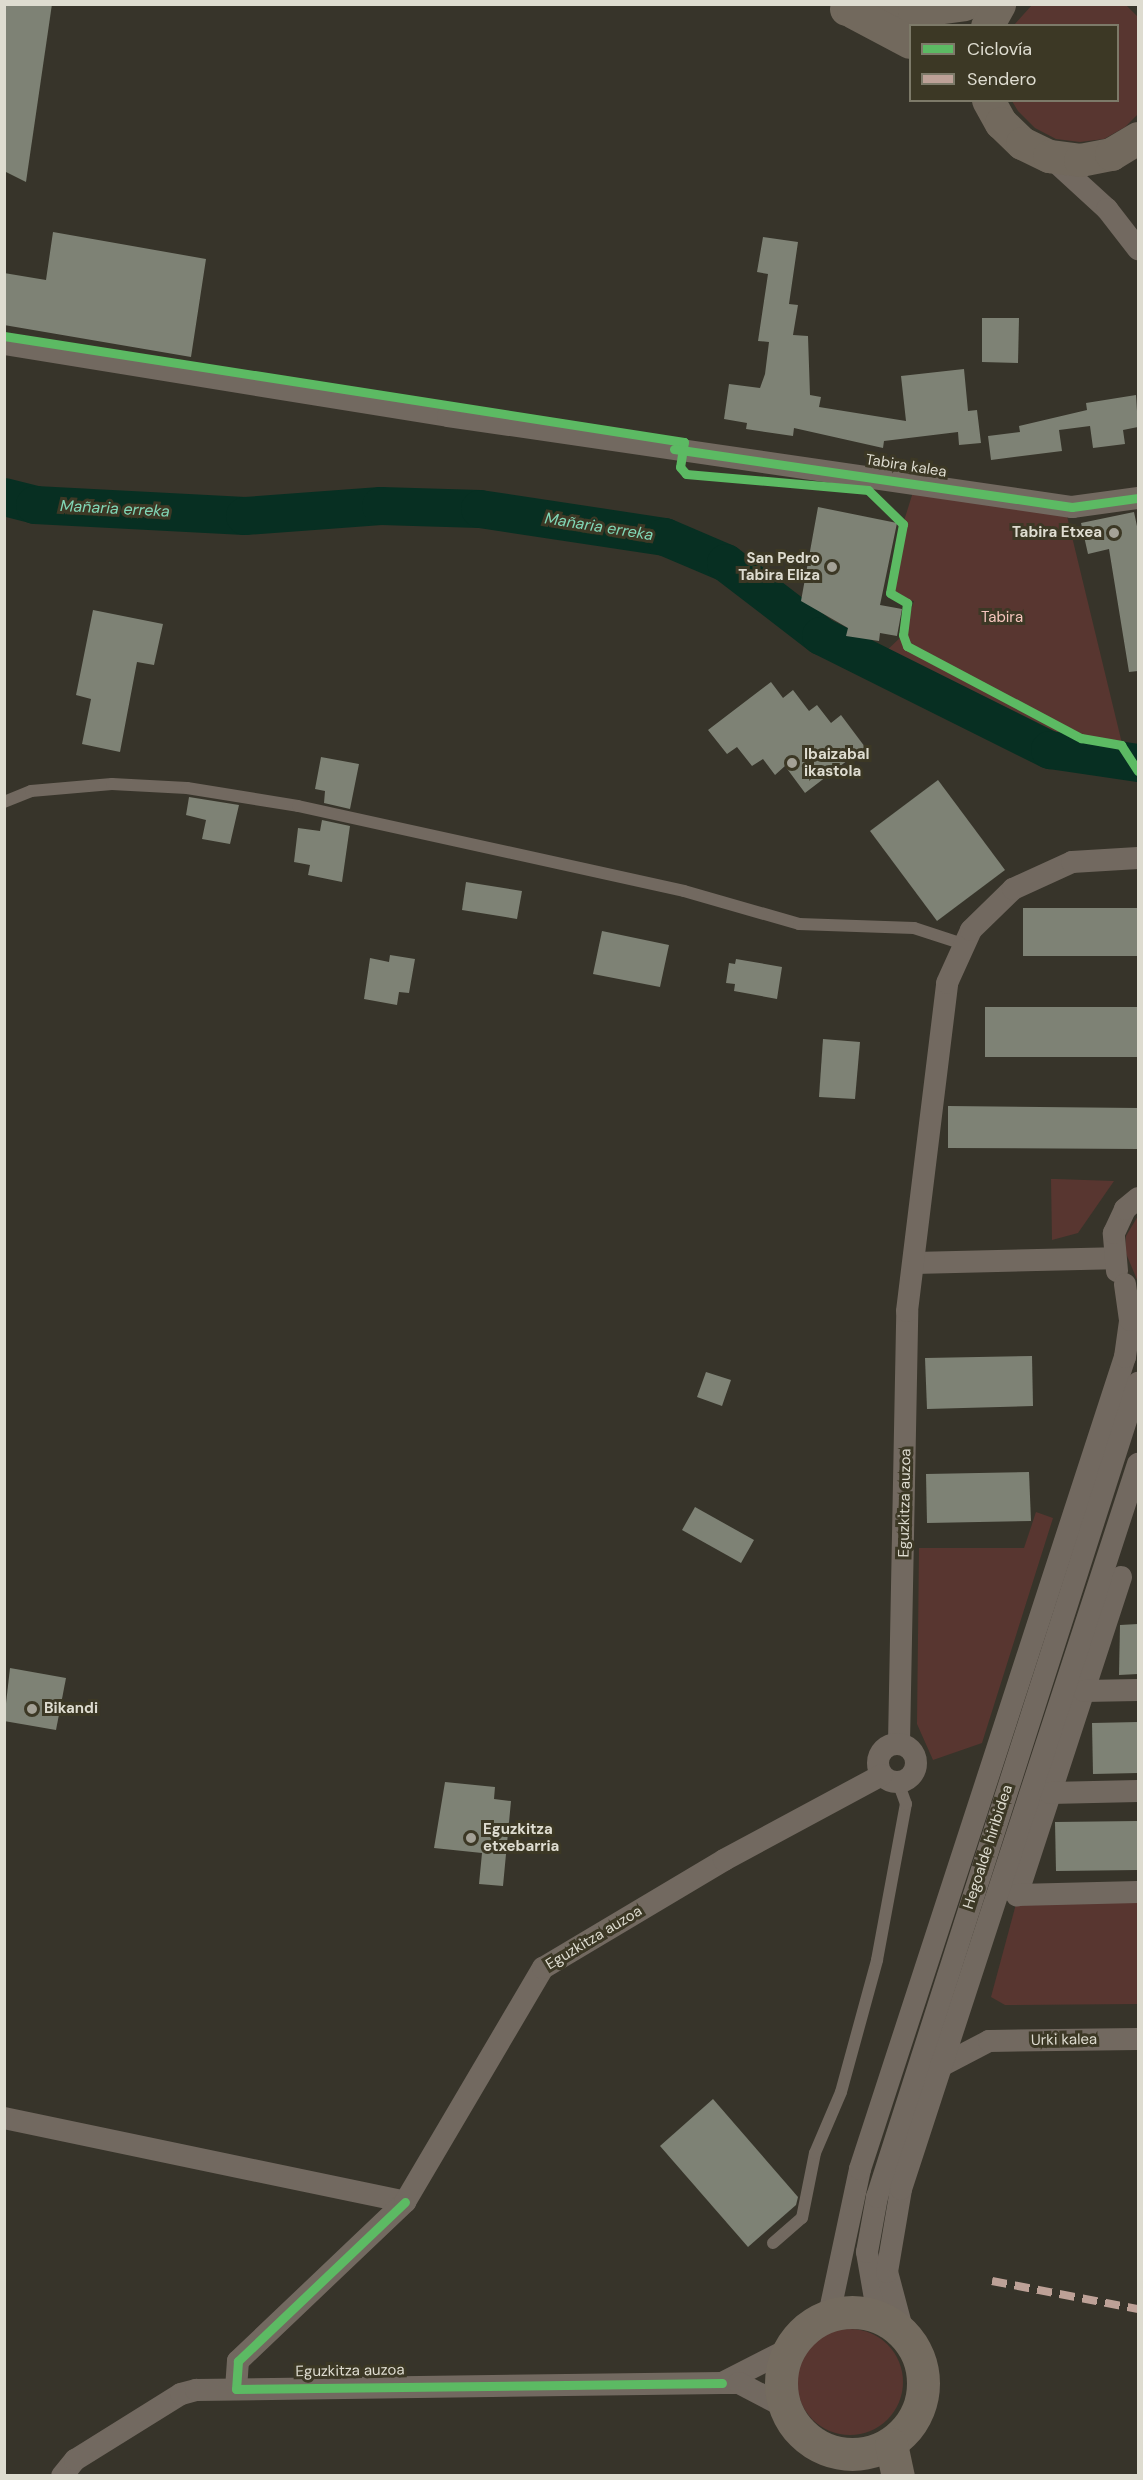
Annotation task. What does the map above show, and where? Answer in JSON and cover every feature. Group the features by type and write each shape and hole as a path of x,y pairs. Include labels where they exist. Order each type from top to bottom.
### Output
{"main road":[{"path":"840,7 914,11 965,4"},
{"path":"988,24 999,4"},
{"path":"840,7 909,42"},
{"path":"989,102 1000,123 1022,143 1049,156 1080,160 1111,154 1138,138"},
{"path":"862,2312 891,2324 920,2359 924,2391 913,2421 891,2444 848,2465 802,2434 785,2407 781,2388 789,2349 806,2329 829,2315 862,2312"},
{"path":"891,2444 898,2475"}],"street":[{"path":"1049,156 1107,209 1138,249"},
{"name":"Tabira kalea","path":"4,344 682,450 1072,507 1134,496"},
{"name":"Eguzkitza auzoa","path":"722,2383 236,2389 238,2361 405,2202 543,1968 724,1860 890,1778 910,1777 917,1766 914,1753 898,1743 907,1311 947,983 963,944 993,907 1037,876 1071,862 1138,858"},
{"path":"829,2315 860,2169 1125,1357 1132,1290 1113,1258 1118,1220 1138,1197"},
{"path":"914,1263 1113,1258"},
{"name":"Hegoalde hiribidea","path":"891,2324 867,2252 877,2198 1138,1383"},
{"path":"1138,1464 1120,1577 1017,1895 1138,1892"},
{"path":"891,2324 888,2286 893,2226 941,2066 1120,1577"},
{"path":"1084,1691 1138,1690"},
{"path":"890,1778 878,1763 882,1751 898,1743"},
{"path":"1050,1793 1138,1791"},
{"path":"941,2066 989,2041 969,2027 961,2007"},
{"name":"Urki kalea","path":"989,2041 1138,2039"},
{"path":"4,2118 405,2202"},
{"path":"722,2383 789,2349"},
{"path":"722,2383 739,2383 785,2407"},
{"path":"62,2475 75,2460 181,2394 196,2390 236,2389"}],"lane":[{"path":"4,802 31,791 112,784 187,788 297,806 684,891 799,924 914,928 963,944"},
{"path":"773,2243 802,2218 815,2153 844,2081 877,1960 906,1804 890,1778"}],"green space":[{"path":"1032,5 1126,5 1138,17 1138,114 1125,127 1104,139 1080,142 1056,139 1035,128 1013,102 1119,102 1119,24 1015,24"},
{"name":"Tabira","path":"913,492 1067,516 1126,760 1055,751 884,653 903,635 914,601 894,598 903,524"},
{"path":"1051,1179 1114,1181 1078,1233 1052,1240"},
{"path":"1138,1216 1138,1282 1125,1251 1126,1236"},
{"path":"1036,1512 1053,1518 982,1743 933,1760 917,1724 919,1548 1024,1548"},
{"path":"1138,1898 1138,2004 1005,2005 991,1997 1016,1904"},
{"path":"850,2329 870,2333 887,2345 899,2362 903,2382 899,2402 887,2419 870,2431 850,2435 830,2431 813,2419 801,2402 797,2382 801,2362 813,2345 830,2333"}],"building":[{"path":"4,4 52,4 26,182 4,171"},
{"path":"53,232 206,259 191,357 4,325 4,273 46,280"},
{"path":"763,237 798,242 789,304 798,305 793,335 808,336 810,395 821,397 819,407 906,421 901,376 964,369 968,411 977,410 981,443 959,445 958,432 884,441 883,448 794,428 793,436 746,429 747,423 724,419 729,384 760,388 765,374 769,342 758,341 768,274 757,272"},
{"path":"982,318 1019,318 1018,363 982,362"},
{"path":"1136,395 1138,427 1123,430 1125,444 1093,448 1090,426 1059,430 1062,451 991,460 988,436 1020,432 1019,426 1087,410 1086,403"},
{"path":"818,507 897,523 880,605 902,609 897,636 880,633 879,641 846,636 848,628 801,601"},
{"path":"1134,512 1138,531 1138,671 1129,672 1109,549 1088,554 1081,523"},
{"path":"93,610 163,624 154,665 137,662 120,752 82,744 91,699 76,695"},
{"path":"771,682 783,698 793,690 809,711 817,705 831,723 841,715 865,747 805,793 785,766 775,775 763,759 752,766 737,747 727,754 708,730"},
{"path":"321,757 359,764 350,809 324,803 325,791 315,789"},
{"path":"938,780 1005,870 937,921 870,831"},
{"path":"189,797 239,805 230,844 202,839 206,820 186,815"},
{"path":"322,820 350,826 342,882 308,875 310,865 294,862 298,828 320,831"},
{"path":"466,882 522,891 517,919 462,910"},
{"path":"1023,908 1138,908 1138,956 1023,956"},
{"path":"602,931 669,945 660,987 593,974"},
{"path":"390,955 415,959 409,993 399,992 397,1005 364,999 370,958 389,962"},
{"path":"736,959 782,967 777,999 734,991 735,984 726,983 729,963 735,964"},
{"path":"985,1007 1138,1007 1138,1057 985,1057"},
{"path":"823,1039 860,1042 855,1099 819,1097"},
{"path":"948,1106 1138,1108 1138,1149 948,1148"},
{"path":"1032,1356 1033,1406 927,1409 925,1358"},
{"path":"706,1372 731,1380 722,1406 697,1397"},
{"path":"1029,1472 1031,1521 927,1523 926,1474"},
{"path":"695,1507 754,1540 741,1563 682,1530"},
{"path":"1138,1624 1138,1674 1119,1675 1120,1625"},
{"name":"Bikandi","path":"10,1668 66,1678 56,1730 4,1721"},
{"path":"1138,1722 1138,1773 1093,1774 1092,1723"},
{"name":"Eguzkitza etxebarria","path":"445,1782 495,1787 494,1799 511,1801 503,1886 479,1884 482,1853 434,1848"},
{"path":"1138,1821 1138,1870 1056,1871 1055,1822"},
{"path":"713,2099 798,2197 796,2205 748,2247 660,2146"}],"waterway":[{"name":"Mañaria erreka","path":"4,497 35,505 245,516 381,506 480,509 665,537 726,563 821,636 1050,750 1138,763"}],"marked path":[{"path":"992,2281 1138,2309"}],"cycle path":[{"path":"4,336 684,442 680,467 686,474 868,490 903,524 890,593 907,603 903,635 907,646 1081,738 1121,745 1138,771"},
{"path":"674,449 1072,507 1138,498"},
{"path":"405,2202 238,2361 236,2389 722,2383"}],"place":[{"name":"Tabira Etxea","path":"1114,533"},
{"name":"San Pedro Tabira Eliza","path":"832,567"},
{"name":"Ibaizabal ikastola","path":"792,763"},
{"name":"Bikandi","path":"32,1709"},
{"name":"Eguzkitza etxebarria","path":"471,1838"}]}
